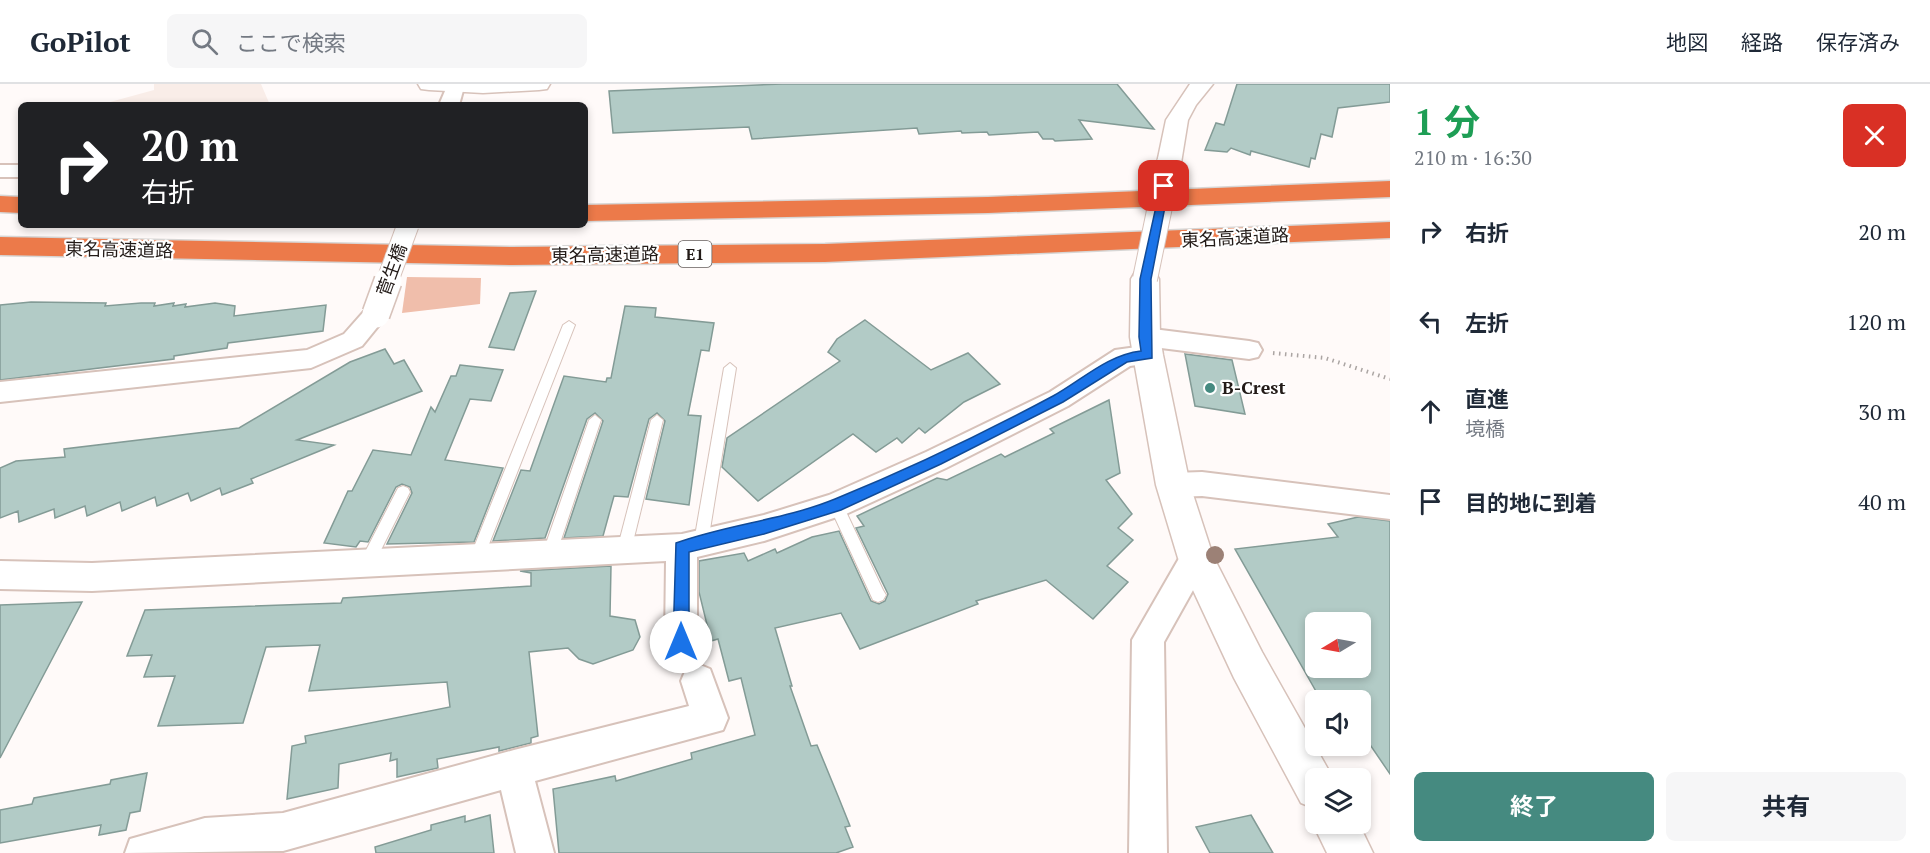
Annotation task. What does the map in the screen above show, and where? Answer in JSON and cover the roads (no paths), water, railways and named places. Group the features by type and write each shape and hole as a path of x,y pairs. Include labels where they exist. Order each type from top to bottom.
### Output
{"highway":[{"path":"588,213 820,210 1183,199 1390,189"},
{"path":"0,204 18,205"},
{"name":"東名高速道路","path":"0,246 512,256 825,253 1390,230"}],"street":[{"path":"429,84 452,96 483,86 539,84"},
{"path":"1202,84 1184,102 1178,112 1145,279 1146,346 1173,485 1196,558 1248,664 1305,768"},
{"path":"0,171 18,171"},
{"name":"菅生橋","path":"0,392 311,359 353,340 376,314 407,228"},
{"path":"0,574 92,577 366,565 691,545 764,528 836,505 936,460 1048,404 1146,346 1249,350"},
{"path":"1173,485 1202,483 1390,507"},
{"path":"681,642 691,545"},
{"path":"1148,853 1148,640 1196,558"},
{"path":"144,853 204,837 283,832 514,768 711,718 698,681"},
{"path":"514,768 535,853"},
{"path":"1341,834 1351,853"}],"lane":[{"path":"477,557 569,325"},
{"path":"691,545 730,368"},
{"path":"549,555 595,420"},
{"path":"624,550 657,420"},
{"path":"366,565 403,492"},
{"path":"836,505 878,595"}],"place":[{"name":"B-Crest","path":"1210,388"}]}
